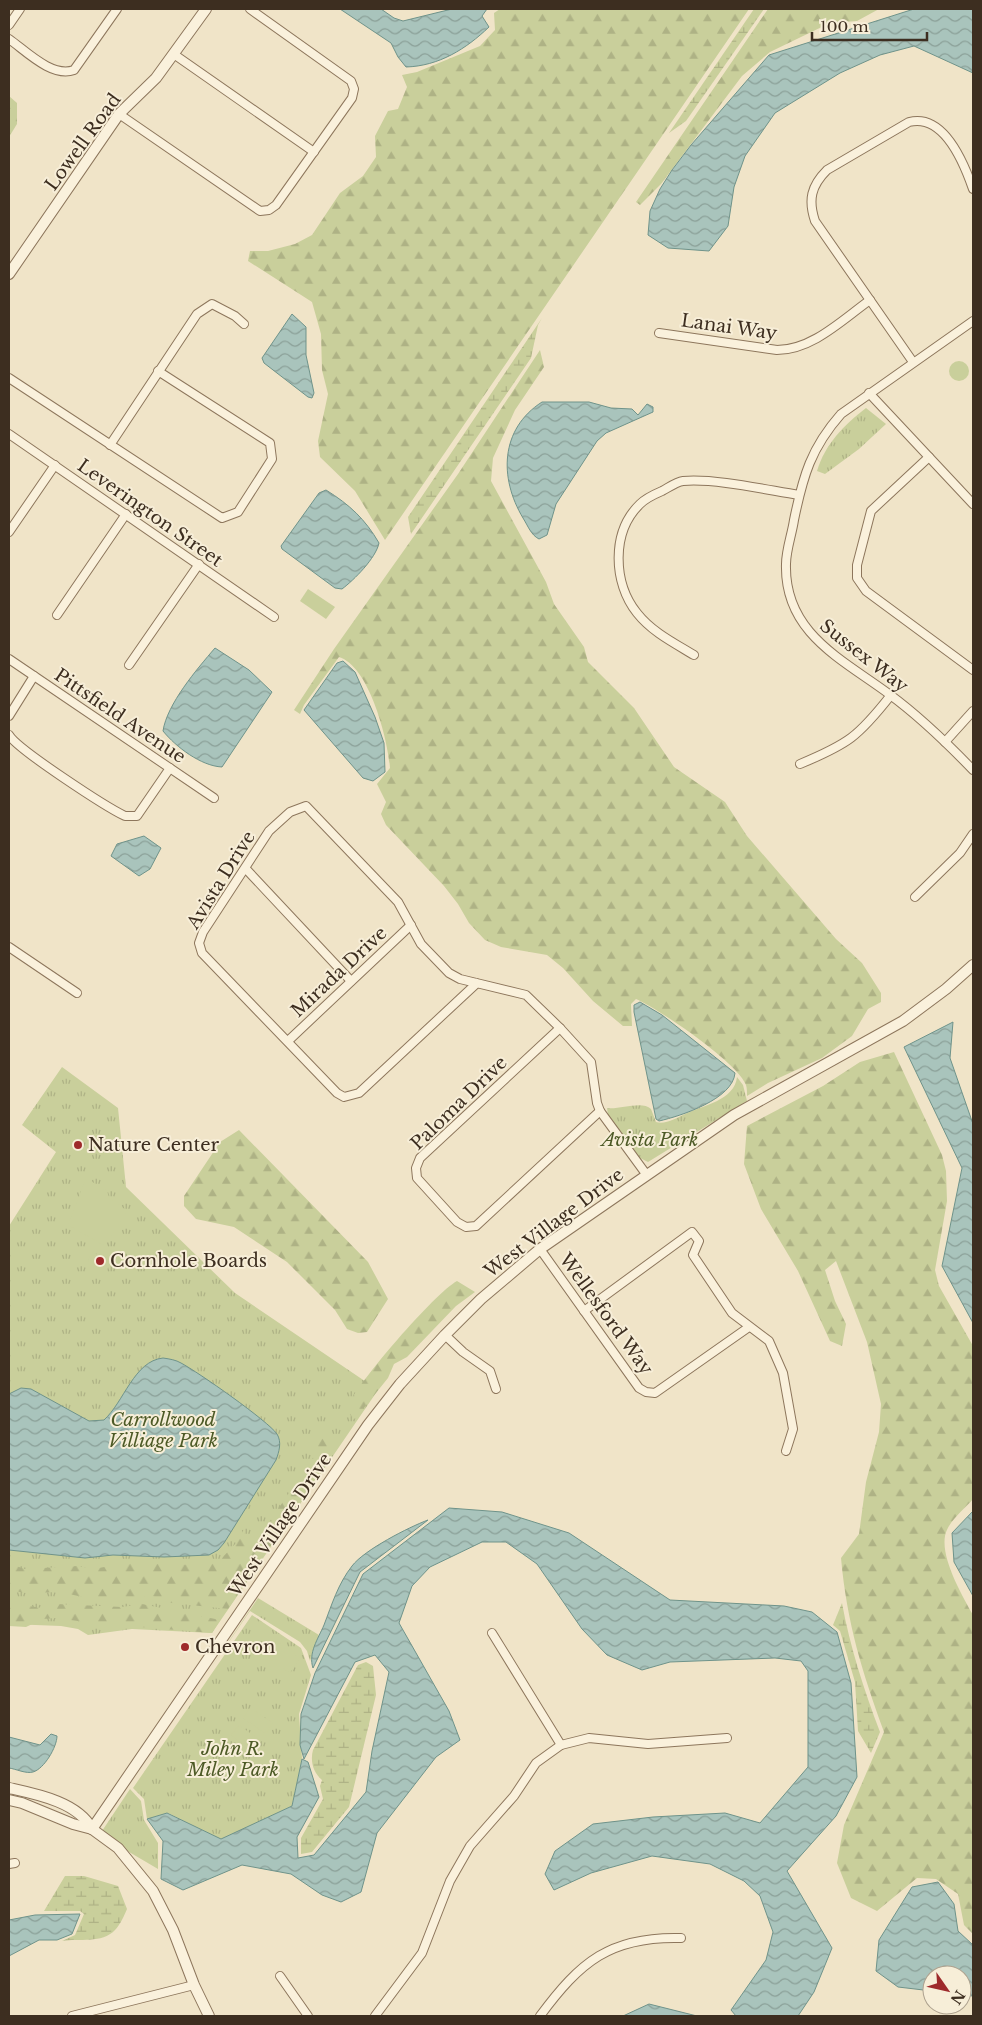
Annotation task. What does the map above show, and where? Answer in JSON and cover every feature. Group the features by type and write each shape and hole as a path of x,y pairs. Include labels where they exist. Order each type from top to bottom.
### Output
{"street":[{"path":"9,25 20,9"},
{"path":"9,39 56,71 65,73 74,70 117,9"},
{"name":"Lowell Road","path":"9,274 119,114 156,78 175,55 206,9"},
{"path":"119,114 260,211 269,210 276,205 352,98 354,89 352,81 250,9"},
{"path":"175,55 314,152"},
{"path":"913,362 815,221 810,207 811,192 818,179 827,170 909,122 918,120 926,122 944,134 962,157 973,189"},
{"name":"Lanai Way","path":"659,333 777,350 789,350 810,342 870,300"},
{"path":"110,445 197,314 212,304 235,316 244,324"},
{"name":"Sussex Way","path":"973,321 840,414 823,434 811,457 800,495 786,564 788,587 795,610 806,629 821,646 891,695 945,742 973,770"},
{"path":"9,378 222,518 238,512 272,459 270,443 158,372"},
{"path":"869,393 973,504"},
{"name":"Leverington Street","path":"9,434 274,617"},
{"path":"929,457 872,511 857,565 857,578 866,591 973,670"},
{"path":"9,532 55,465"},
{"path":"694,655 655,631 636,612 623,588 618,564 619,544 627,523 640,504 681,481 709,482 800,495"},
{"path":"57,615 126,514"},
{"path":"130,665 198,564"},
{"name":"Pittsfield Avenue","path":"9,659 214,798"},
{"path":"9,716 34,676"},
{"path":"800,764 838,748 854,738 868,725 891,695"},
{"path":"945,742 973,711"},
{"path":"9,735 12,741 29,753 125,816 137,816 170,768"},
{"name":"Avista Drive","path":"477,984 358,1093 344,1097 337,1093 202,953 199,943 203,932 246,869 269,831 290,812 306,806 398,902 421,944 449,973 460,979 477,984 526,995 560,1028 591,1062 597,1103 600,1111 646,1174"},
{"path":"915,897 960,853 973,834"},
{"path":"246,869 351,982"},
{"name":"Mirada Drive","path":"288,1041 411,925"},
{"path":"9,947 77,993"},
{"name":"West Village Drive","path":"92,1829 368,1425 445,1335 481,1299 540,1249 646,1174 734,1115 903,1021 946,989 973,965"},
{"name":"Paloma Drive","path":"560,1028 420,1158 416,1168 417,1178 457,1222 466,1227 476,1226 600,1111"},
{"path":"584,1311 692,1232 699,1241 693,1255 698,1266 732,1313 769,1341 783,1373 793,1429 786,1451"},
{"name":"Wellesford Way","path":"540,1249 639,1388 646,1392 655,1393 749,1327"},
{"path":"445,1335 463,1352 490,1371 496,1389"},
{"path":"492,1633 561,1745"},
{"path":"375,2016 422,1953 450,1881 470,1846 514,1796 536,1764 561,1745 589,1738 648,1744 726,1738"},
{"path":"9,1788 27,1792 77,1812 86,1818 92,1829"},
{"path":"9,1800 22,1803 73,1824 92,1829 118,1848 153,1891 173,1930 194,1985 209,2016"},
{"path":"540,2016 564,1985 585,1964 631,1941 656,1937 681,1938"},
{"path":"280,1976 308,2016"},
{"path":"72,2016 194,1985"}],"green space":[{"path":"500,9 749,9 385,540 355,491 320,457 318,441 328,394 322,370 321,334 312,302 248,261 250,251 268,251 295,244 312,235 340,193 363,176 376,157 375,136 388,111 398,109 407,87 402,75 417,72 480,46 495,30 494,13"},
{"path":"754,9 764,9 686,121 669,133"},
{"path":"768,9 879,9 857,21 830,23 770,52 742,76 661,184 640,205 636,202"},
{"path":"9,96 17,103 17,124 9,137"},
{"path":"542,318 538,325 531,358 411,534 408,517"},
{"path":"540,350 544,367 515,410 493,458 491,481 546,582 554,604 584,647 588,662 634,708 674,767 725,802 747,836 836,939 862,963 881,993 881,1002 868,1009 852,1036 822,1058 768,1083 747,1096 746,1085 740,1075 728,1063 662,1013 636,999 631,1004 632,1026 623,1026 593,1001 563,968 547,955 501,947 485,940 469,923 458,904 444,886 386,825 381,814 386,802 377,784 390,768 385,740 368,688 350,663 339,657 304,705 300,714 294,710 334,649 458,474"},
{"path":"959,361 966,364 969,371 966,378 959,381 952,378 949,371 952,364"},
{"path":"866,408 886,424 859,449 825,474 817,471 825,452 836,436"},
{"path":"308,589 335,607 326,619 300,601"},
{"path":"894,1052 942,1155 946,1171 947,1201 935,1270 939,1286 973,1346 973,1499 949,1525 945,1536 945,1545 953,1577 973,1615 973,1934 964,1925 958,1894 936,1879 917,1878 877,1911 851,1898 837,1863 844,1825 884,1732 856,1647 847,1604 841,1558 859,1534 866,1482 879,1432 881,1404 867,1342 836,1261 825,1270 835,1301 846,1324 842,1346 830,1341 798,1271 761,1209 744,1164 747,1126 823,1086 860,1062"},
{"name":"Carrollwood Villiage Park","path":"62,1067 118,1108 126,1187 235,1293 378,1390 212,1633 132,1629 88,1635 78,1629 61,1626 9,1624 9,1226 56,1152 22,1125"},
{"name":"Avista Park","path":"737,1077 743,1085 747,1101 648,1162 640,1158 608,1115 607,1108 642,1105 651,1109 656,1122 667,1122 724,1097 735,1085"},
{"path":"239,1130 368,1262 388,1299 367,1332 358,1333 347,1329 335,1310 287,1262 234,1227 196,1219 184,1206 184,1196 220,1142"},
{"path":"86,1178 107,1191 109,1197 127,1211 105,1246 68,1225"},
{"name":"Cornhole Boards","path":"92,1252 111,1261 107,1270 88,1261"},
{"path":"457,1281 475,1292 456,1306 407,1357 394,1364 388,1378 355,1419 350,1415 348,1406 366,1378 415,1320 446,1289"},
{"path":"319,1434 334,1452 228,1609 172,1603 152,1596 117,1600 92,1599 60,1592 26,1593 9,1590 10,1564 25,1569 78,1566 93,1569 127,1563 200,1565 221,1559 238,1541 244,1529 246,1552 249,1552 314,1456 314,1443"},
{"path":"258,1598 319,1635 310,1661 307,1651 300,1642 250,1611 207,1674"},
{"path":"9,1603 42,1608 56,1604 122,1607 142,1604 220,1620 212,1633 116,1625 94,1626 78,1621 56,1618 43,1619 26,1627 9,1626"},
{"path":"842,1603 858,1668 880,1732 871,1753 858,1731 855,1682 840,1631 833,1625"},
{"name":"John R. Miley Park","path":"252,1615 301,1648 311,1675 299,1714 302,1759 292,1806 221,1840 168,1813 147,1819 144,1799 133,1788"},
{"path":"276,1641 300,1658 290,1673 266,1656"},
{"path":"366,1662 373,1666 376,1695 349,1807 312,1852 301,1854 301,1838 323,1799 320,1786 322,1780 314,1770 312,1762 313,1750 358,1665"},
{"path":"250,1708 273,1723 266,1734 243,1718"},
{"path":"239,1725 261,1741 254,1751 231,1735"},
{"path":"130,1789 141,1801 144,1820 158,1843 158,1869 124,1849 102,1831"},
{"path":"65,1876 84,1876 118,1886 127,1909 115,1930 97,1939 62,1941 75,1935 84,1914 80,1911 44,1911"}],"water":[{"path":"340,9 381,9 394,18 403,21 452,9 487,9 482,16 489,27 461,49 441,60 406,67 391,43"},
{"path":"914,9 973,9 973,73 914,46 880,55 840,73 775,113 745,156 734,187 728,226 709,251 668,248 648,235 650,211 660,189 672,170 691,145 769,55"},
{"path":"292,314 306,327 306,355 314,393 312,398 308,397 264,363 262,358"},
{"path":"542,402 589,402 611,408 632,409 638,415 647,404 653,407 653,412 606,433 597,441 556,504 547,535 539,539 530,530 515,503 507,471 511,440 518,426 528,413"},
{"path":"326,490 356,513 379,543 369,562 342,589 335,588 282,549 281,546 319,493"},
{"path":"215,648 249,670 272,692 222,767 206,763 190,755 163,731 176,698"},
{"path":"343,661 355,672 384,743 385,772 373,781 363,778 304,710 337,663"},
{"path":"144,836 161,848 150,869 139,876 111,856 117,844"},
{"path":"640,1002 662,1015 735,1073 732,1082 725,1091 704,1105 680,1115 659,1121 656,1119 634,1012 634,1005"},
{"path":"953,1022 950,1058 973,1124 973,1323 942,1266 962,1168 904,1047"},
{"path":"163,1358 179,1362 190,1368 247,1408 279,1437 280,1447 276,1460 224,1543 218,1550 209,1555 164,1557 113,1555 85,1558 9,1550 9,1394 21,1388 31,1389 89,1421 104,1420 144,1366"},
{"path":"449,1508 502,1512 569,1533 670,1600 784,1606 812,1612 837,1632 851,1683 857,1777 836,1816 787,1871 832,1948 814,1992 798,2016 736,2016 731,2010 766,1960 773,1932 760,1896 744,1881 710,1864 652,1856 591,1873 554,1890 545,1874 555,1851 593,1824 653,1817 725,1813 760,1823 808,1767 808,1671 801,1661 775,1658 670,1662 642,1670 607,1655 582,1629 537,1564 506,1542 482,1542 430,1567 412,1586 399,1623 449,1711 460,1740 436,1757 377,1833 361,1892 341,1902 322,1895 291,1874 242,1865 183,1890 161,1879 163,1841 147,1819 167,1813 221,1839 292,1806 302,1759 308,1762 319,1797 297,1837 298,1858 314,1855 366,1792 372,1751 389,1672 375,1655 355,1662 304,1759 300,1745 301,1714 315,1673 363,1574"},
{"path":"973,1511 973,1596 954,1562 952,1533"},
{"path":"428,1520 360,1572 313,1668 314,1646 339,1587 352,1566 376,1546"},
{"path":"51,1734 57,1736 55,1746 41,1767 33,1772 9,1768 9,1737 40,1745"},
{"path":"938,1882 954,1904 958,1931 973,1945 973,1996 972,1965 922,1965 922,1990 898,1987 876,1971 879,1940 912,1887"},
{"path":"80,1914 72,1934 57,1940 39,1940 9,1956 9,1920 35,1915"},
{"path":"649,2004 697,2016 623,2016"}],"place":[{"name":"Nature Center","path":"78,1145"},
{"name":"Cornhole Boards","path":"100,1261"},
{"name":"Chevron","path":"185,1647"}]}
